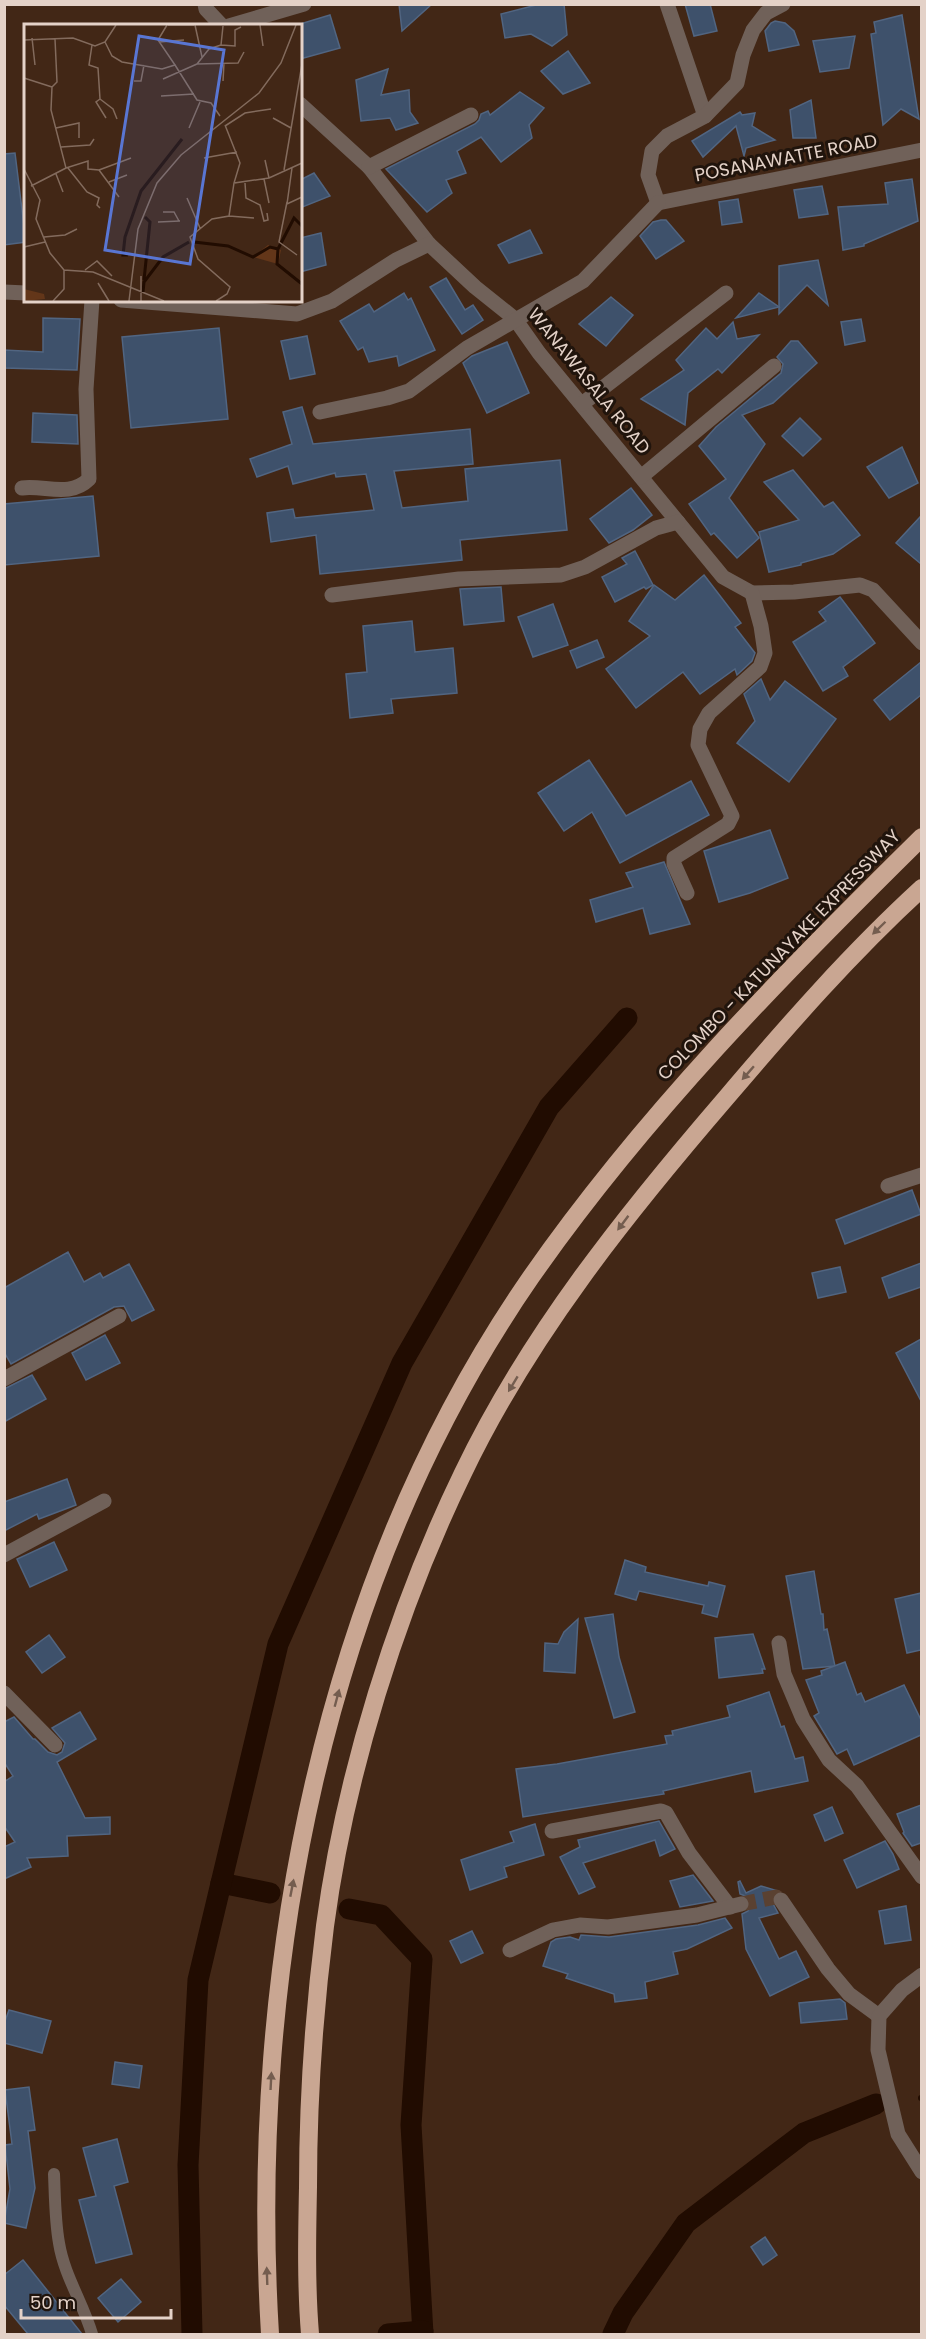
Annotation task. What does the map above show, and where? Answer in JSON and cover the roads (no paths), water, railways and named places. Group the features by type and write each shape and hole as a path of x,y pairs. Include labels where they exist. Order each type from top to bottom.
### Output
{"highway":[{"name":"COLOMBO - KATUNAYAKE EXPRESSWAY","path":"270,2334 265,2194 272,2059 289,1904 305,1823 347,1663 372,1587 410,1491 469,1375 531,1278 615,1164 747,1013 921,837"},
{"path":"310,2334 306,2282 308,2127 325,1924 340,1839 358,1763 402,1622 437,1530 464,1471 495,1414 542,1336 595,1259 648,1190 776,1039 876,930 921,888"}],"street":[{"path":"205,4 206,9 220,24"},
{"path":"236,24 304,4"},
{"path":"667,4 705,116"},
{"path":"320,412 409,391 467,348 583,281 658,203 648,175 652,150 667,136 705,116 737,83 743,55 753,30 766,13 783,4"},
{"name":"WANAWASALA ROAD","path":"302,106 369,167 429,243 475,287 515,319 539,353 723,577 752,593"},
{"path":"369,167 471,115"},
{"name":"POSANAWATTE ROAD","path":"658,203 921,150"},
{"path":"146,302 297,314 332,302 396,260 429,243"},
{"path":"4,292 24,293"},
{"path":"582,404 726,293"},
{"path":"22,488 35,486 67,491 81,487 89,479 86,389 92,302"},
{"path":"641,477 774,366"},
{"path":"332,595 459,579 561,575 585,567 656,528 678,522"},
{"path":"687,893 674,864 674,858 728,824 732,816 698,745 700,729 709,713 760,667 765,652 752,593 794,592 860,585 873,590 921,643"},
{"path":"888,1186 921,1175"},
{"path":"4,1379 119,1316"},
{"path":"4,1555 104,1502"},
{"path":"779,1643 784,1674 803,1719 829,1760 857,1786 921,1878"},
{"path":"4,1693 55,1745"},
{"path":"510,1950 553,1930 580,1925 608,1927 697,1915 736,1906 689,1853 671,1822 661,1811 552,1831"},
{"path":"781,1900 828,1969 849,1994 879,2016"},
{"path":"921,1975 902,1990 879,2016 878,2050 898,2134 921,2172"}],"lane":[{"path":"54,2174 59,2244 73,2289 92,2334"}],"waterway":[{"path":"192,2334 188,2165 198,1980 278,1644 402,1363 549,1107 627,1018"},
{"path":"221,1883 270,1893"},
{"path":"349,1909 381,1915 422,1959 411,2125 423,2334"},
{"path":"613,2334 623,2313 686,2223 804,2133 876,2104"},
{"path":"388,2334 423,2331"}],"tunnel":[{"path":"741,1904 776,1897 781,1900"}]}
